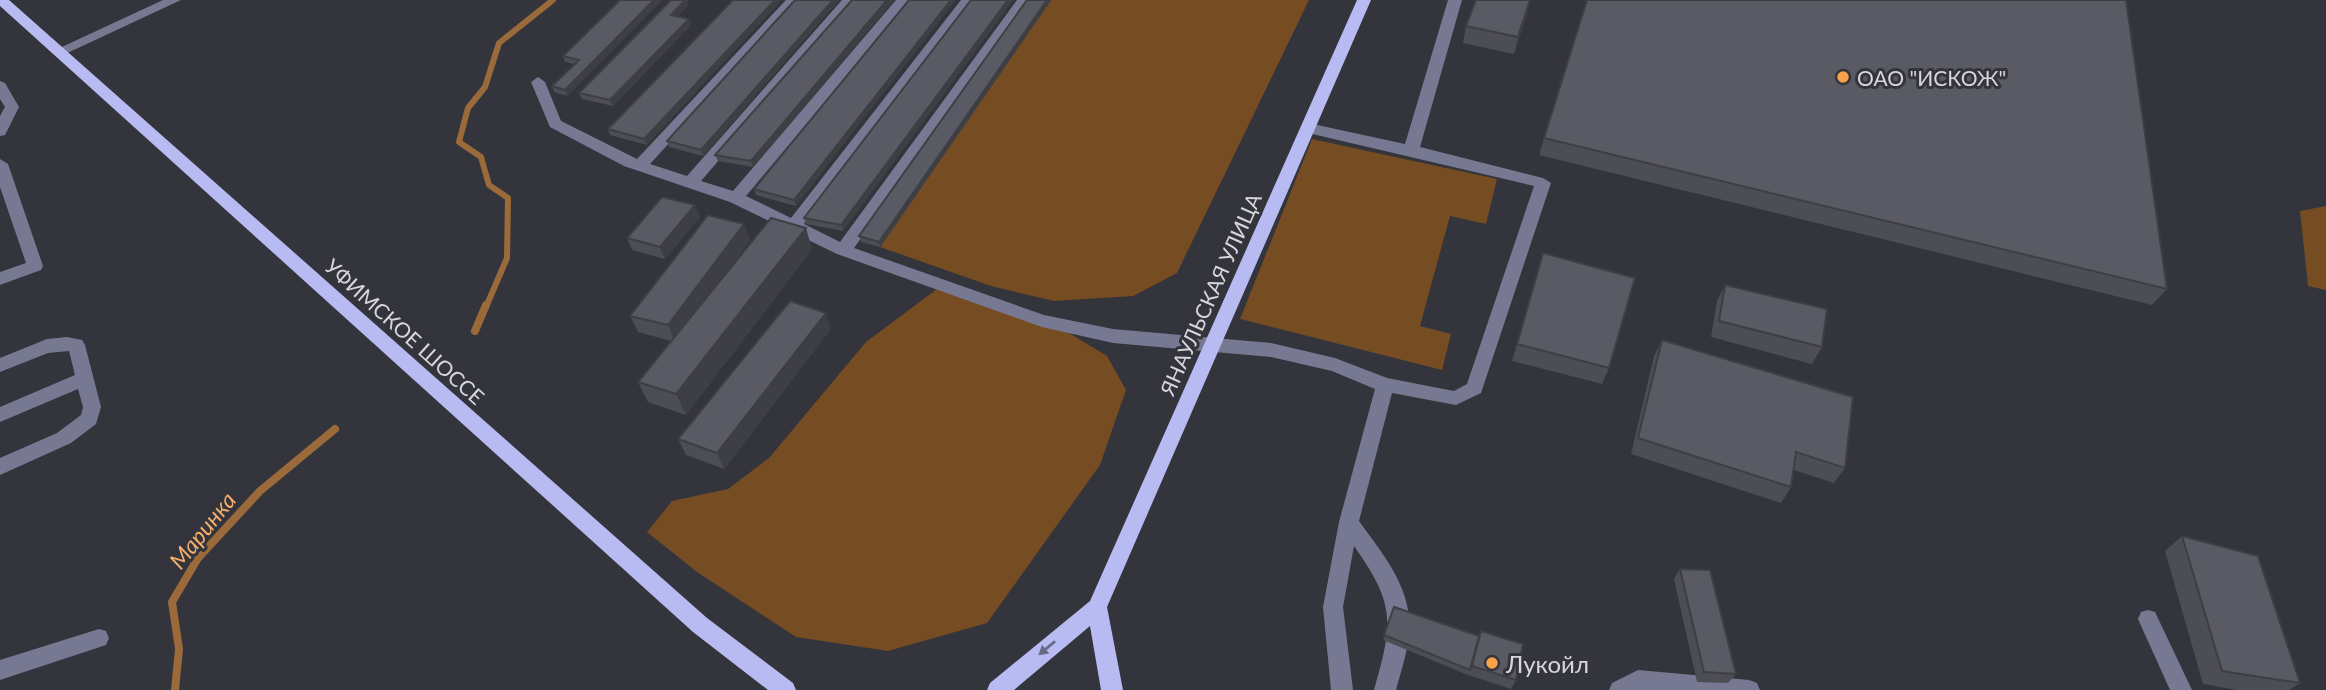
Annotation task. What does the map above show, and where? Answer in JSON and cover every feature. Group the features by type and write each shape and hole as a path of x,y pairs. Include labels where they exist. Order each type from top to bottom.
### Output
{"main road":[{"name":"УФИМСКОЕ ШОССЕ","path":"1,0 699,625 785,690"},
{"name":"ЯНАУЛЬСКАЯ УЛИЦА","path":"1097,607 1364,0"},
{"path":"998,690 1097,607 1112,690"}],"street":[{"path":"58,52 174,0"},
{"path":"639,166 793,0"},
{"path":"691,182 849,0"},
{"path":"736,198 903,0"},
{"path":"793,227 968,0"},
{"path":"843,250 1024,0"},
{"path":"1411,150 1455,0"},
{"path":"538,82 555,124 639,166 736,198 843,250 1042,321 1113,336 1271,350 1335,365 1385,385 1457,398 1475,388 1543,183 1308,128"},
{"path":"0,86 12,107 0,131"},
{"path":"0,164 35,266 0,279"},
{"path":"0,365 67,342 76,345 92,407 90,419 64,438 0,467"},
{"path":"0,415 85,379"},
{"path":"1342,690 1333,607 1349,522 1385,385"},
{"path":"1349,522 1393,588 1399,608 1399,632 1385,690"},
{"path":"2148,619 2181,690"},
{"path":"0,670 99,638"},
{"path":"1620,690 1638,680 1749,690"}],"shaded area":[{"path":"1051,0 1309,0 1177,273 1133,296 1054,301 991,286 880,247"},
{"path":"1312,139 1497,179 1486,224 1450,216 1420,326 1451,334 1442,370 1240,319"},
{"path":"2326,206 2326,290 2308,286 2300,211"},
{"path":"937,289 1069,333 1107,356 1126,390 1100,465 987,623 888,651 796,637 697,572 647,532 672,501 728,489 769,458 866,342"}],"building":[{"path":"620,0 654,0 565,90 552,86 579,60 563,56"},
{"path":"671,0 685,0 671,15 689,19 610,100 579,93"},
{"path":"733,0 775,0 644,139 608,129"},
{"path":"795,0 833,0 701,150 667,141"},
{"path":"852,0 887,0 751,161 715,155"},
{"path":"909,0 951,0 794,200 754,189"},
{"path":"971,0 1008,0 841,225 804,218"},
{"path":"1027,0 1047,0 879,242 859,236"},
{"path":"1476,0 1530,0 1518,37 1466,26"},
{"name":"ОАО \"ИСКОЖ\"","path":"1587,0 2126,0 2167,289 1544,138"},
{"path":"662,197 695,205 660,247 627,238"},
{"path":"708,215 744,224 668,325 630,316"},
{"path":"771,218 806,228 676,394 638,382"},
{"path":"1543,253 1635,278 1609,368 1517,344"},
{"path":"1725,285 1827,309 1822,347 1719,321"},
{"path":"790,301 826,313 717,453 678,439"},
{"path":"1662,340 1853,397 1845,468 1796,452 1791,487 1638,438"},
{"path":"2182,536 2258,556 2300,683 2222,671"},
{"path":"1680,569 1710,570 1736,674 1704,672"},
{"path":"1394,607 1479,636 1470,670 1384,635"},
{"path":"1481,631 1523,644 1516,680 1472,666"}],"waterway":[{"name":"Маринка","path":"486,307 507,258 508,198 489,185 481,157 459,142 468,108 485,87 499,43 553,0"},
{"name":"Маринка","path":"475,331 486,305"},
{"name":"Маринка","path":"175,690 179,649 172,602 198,558 260,491 335,429"}],"place":[{"name":"ОАО \"ИСКОЖ\"","path":"1843,77"},
{"name":"Лукойл","path":"1492,663"}]}
